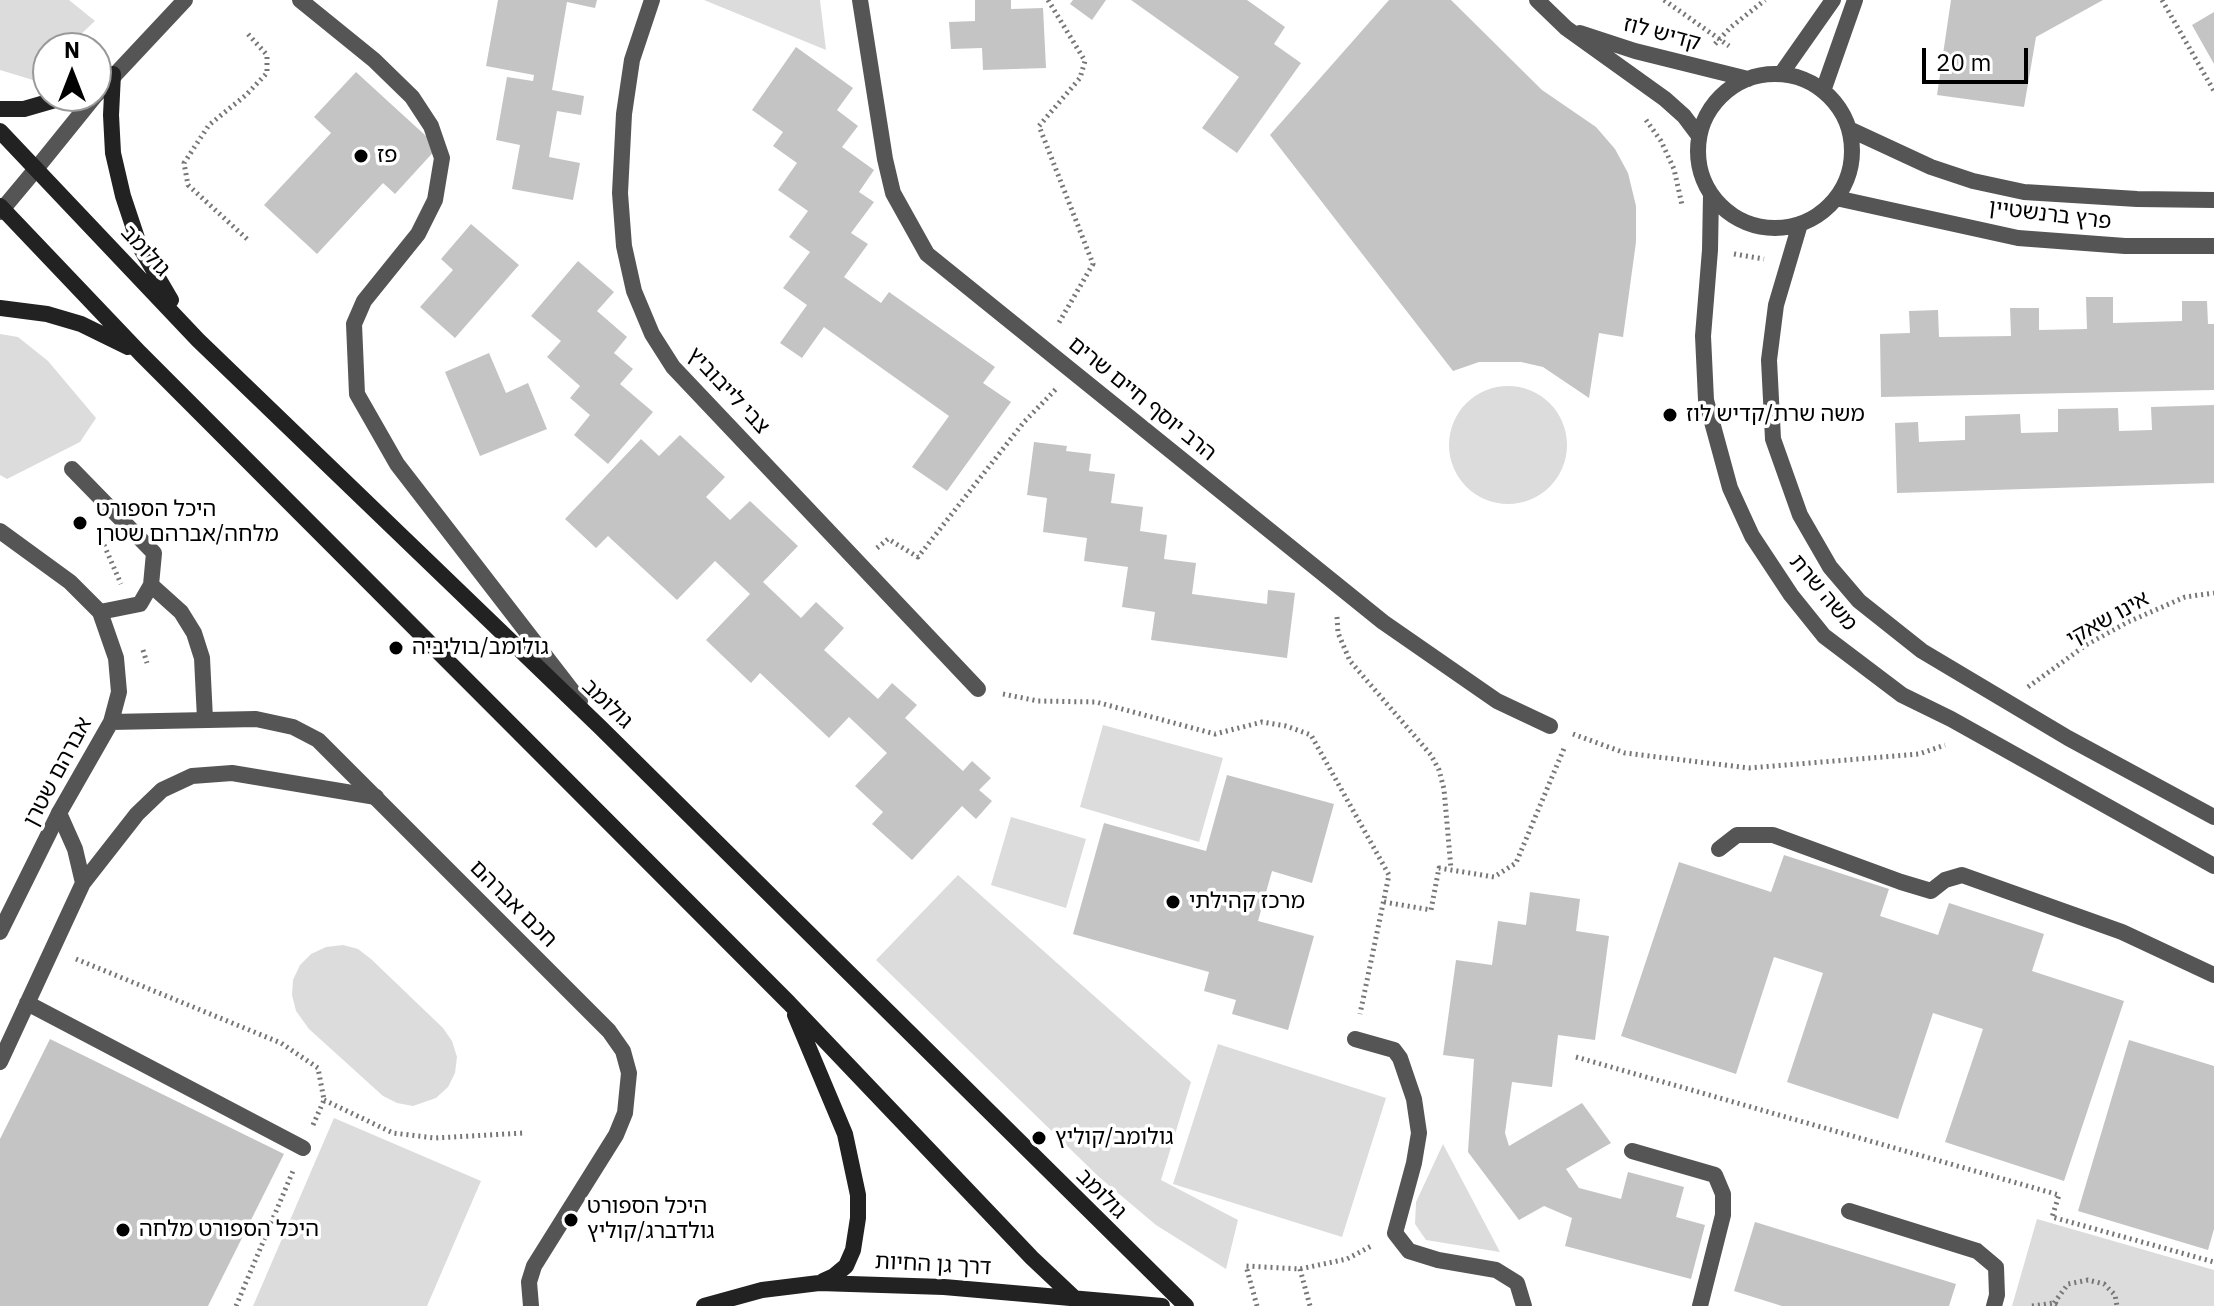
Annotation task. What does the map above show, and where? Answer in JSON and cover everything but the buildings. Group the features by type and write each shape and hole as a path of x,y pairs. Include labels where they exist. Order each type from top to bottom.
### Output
{"main road":[{"path":"113,74 113,153 123,196 140,247 198,340"},
{"path":"0,109 32,107"},
{"name":"גולומב","path":"0,131 198,340 600,727 1186,1306"},
{"path":"1,209 140,353 789,1003 1032,1258 1079,1302"},
{"path":"0,308 47,314 81,324 140,353"},
{"path":"789,1003 845,1134 858,1195 853,1250 846,1266 819,1283"},
{"name":"דרך גן החיות","path":"704,1306 762,1290 819,1283 877,1283 1079,1302 1162,1306"}],"street":[{"path":"113,74 185,0"},
{"path":"300,0 374,60 412,97 431,126 442,158 435,200 418,234 364,301 354,324 357,394 397,464 600,727"},
{"name":"צבי לייבוביץ","path":"652,0 632,60 624,114 620,193 624,246 634,291 652,334 673,367 978,689"},
{"name":"הרב יוסף חיים שרים","path":"860,0 893,193 927,254 1383,622 1497,701 1550,726"},
{"name":"קדיש לוז","path":"1537,0 1566,28 1665,99 1684,116 1699,136"},
{"path":"1777,74 1833,0"},
{"path":"1823,91 1855,0"},
{"name":"קדיש לוז","path":"1566,28 1635,51 1748,79"},
{"path":"1777,74 1801,78 1823,91 1839,109 1849,129 1853,147 1847,181 1825,210 1800,224 1770,228 1756,226 1728,212 1711,195 1700,168 1699,136 1705,119 1718,100 1748,79 1777,74"},
{"path":"1,209 83,112"},
{"name":"פרץ ברנשטיין","path":"1849,129 1931,167 1973,181 2024,192 2214,200"},
{"name":"משה שרת","path":"1711,195 1703,336 1706,400 1730,488 1752,536 1791,595 1824,636 1902,695 2214,866"},
{"name":"פרץ ברנשטיין","path":"1836,198 2018,238 2125,246 2214,246"},
{"name":"משה שרת","path":"1800,224 1776,305 1769,360 1773,439 1800,515 1830,567 1859,601 1922,651 2068,738 2214,817"},
{"path":"72,469 154,553 151,585 140,604 100,612"},
{"name":"אברהם שטרן","path":"0,531 70,582 100,612 116,658 119,692 111,722 59,813 0,932"},
{"path":"151,585 181,612 194,633 202,658 205,719"},
{"name":"חכם אברהם","path":"111,722 256,719 293,727 318,740 609,1031 623,1051 629,1073 625,1113 616,1135 534,1266 529,1282 531,1306"},
{"path":"0,1062 83,883 137,814 162,790 192,776 232,773 376,797"},
{"path":"59,813 75,849 83,883"},
{"path":"1719,849 1737,835 1773,835 1931,891 1945,880 1962,875 2122,932 2214,975"},
{"path":"27,1003 303,1148"},
{"path":"1355,1039 1394,1050 1400,1058 1414,1099 1419,1133 1395,1233 1409,1251 1438,1260 1496,1270 1517,1283 1524,1306"},
{"path":"1632,1151 1715,1175 1723,1194 1723,1215 1700,1306"},
{"path":"1849,1211 1977,1251 1996,1267 1997,1295 1994,1306"}],"path":[{"path":"1044,348 1093,264 1039,126 1080,78 1085,61 1048,0"},
{"path":"1664,0 1777,74"},
{"path":"2162,0 2214,91"},
{"path":"247,239 188,185 184,163 209,125 267,73 267,55 248,34"},
{"path":"888,539 918,557 1024,422 1073,372"},
{"path":"1337,584 1338,633 1350,661 1431,755 1439,770 1444,789 1451,869"},
{"name":"אינו שאקי","path":"2024,690 2086,645 2128,622 2185,597 2214,593"},
{"path":"978,689 1038,701 1096,702 1215,734 1262,722 1311,735 1389,875 1355,1039"},
{"path":"1550,726 1625,753 1749,768 1919,754 1976,733"},
{"path":"1384,902 1431,910 1439,868 1494,877 1516,863 1571,734"},
{"path":"52,949 281,1043 318,1068 324,1100 236,1306"},
{"path":"1576,1057 2059,1195 2052,1217 2214,1262"},
{"path":"324,1100 393,1133 435,1138 524,1133"},
{"path":"1257,1306 1246,1266 1300,1269 1347,1259 1395,1233"},
{"path":"1300,1269 1310,1306"},
{"path":"2032,1306 2057,1304 2068,1284 2088,1280 2104,1284 2115,1295 2117,1306"}],"shaded area":[{"path":"0,0 69,0 95,21 83,32 32,32 32,80 0,70"},
{"path":"704,0 820,0 826,50"},
{"path":"0,334 18,337 48,361 96,418 80,442 7,479 0,475"},
{"path":"1508,386 1531,390 1550,403 1563,422 1567,445 1563,468 1550,487 1531,500 1508,504 1485,500 1466,487 1453,468 1449,445 1453,422 1466,403 1485,390"},
{"path":"1103,725 1223,758 1199,842 1080,807"},
{"path":"1011,817 1086,839 1066,908 991,885"},
{"path":"958,875 1191,1082 1161,1180 1238,1220 1226,1269 1156,1225 1099,1177 876,960"},
{"path":"343,945 358,949 371,959 443,1028 452,1041 457,1057 455,1073 448,1087 436,1098 413,1106 383,1096 309,1029 296,1011 292,995 293,980 300,965 311,954 326,947"},
{"path":"1218,1044 1386,1098 1342,1237 1173,1184"},
{"path":"334,1118 481,1181 427,1306 253,1306"},
{"path":"1443,1144 1500,1252 1426,1240 1415,1224 1416,1202"},
{"path":"2037,1219 2214,1270 2214,1306 2012,1306"}],"place":[{"name":"פז","path":"361,156"},
{"name":"משה שרת/קדיש לוז","path":"1670,415"},
{"name":"היכל הספורט מלחה/אברהם שטרן","path":"80,523"},
{"name":"גולומב/בוליביה","path":"396,648"},
{"name":"מרכז קהילתי","path":"1173,902"},
{"name":"גולומב/קוליץ","path":"1039,1138"},
{"name":"היכל הספורט גולדברג/קוליץ","path":"571,1220"},
{"name":"היכל הספורט מלחה","path":"123,1230"}]}
